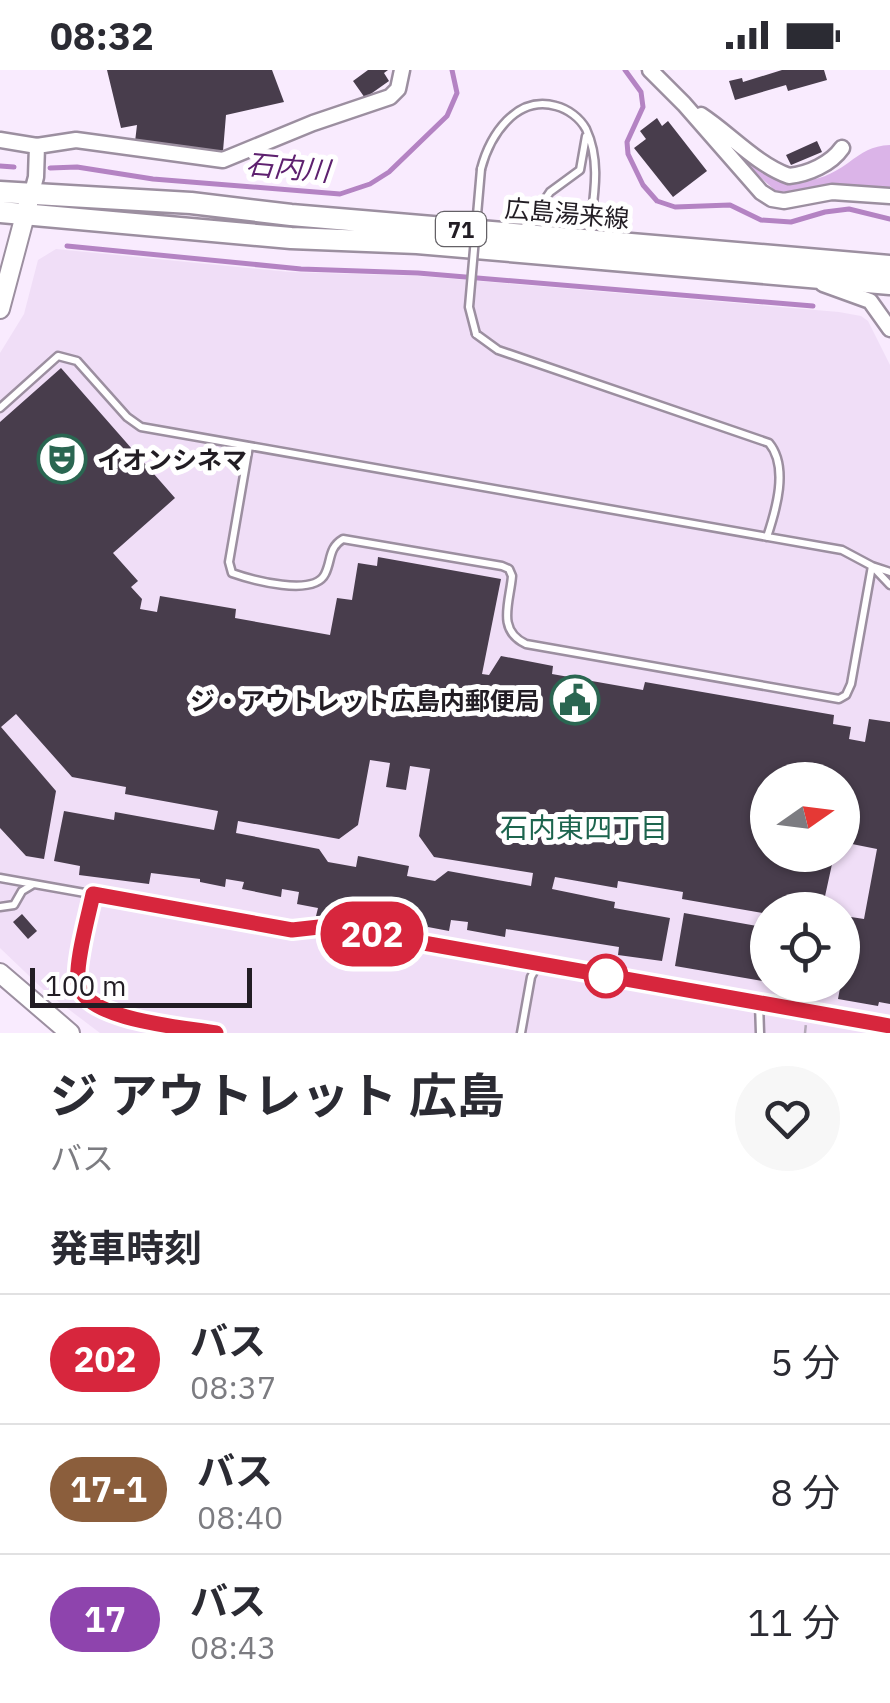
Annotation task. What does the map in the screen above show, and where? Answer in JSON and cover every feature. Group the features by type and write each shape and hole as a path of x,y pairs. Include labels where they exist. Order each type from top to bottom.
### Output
{"main road":[{"name":"広島湯来線","path":"0,192 29,202 291,238 431,244 890,284"},
{"name":"広島湯来線","path":"0,212 29,202 191,202 348,220 890,266"},
{"path":"348,220 418,214 529,223 608,230 637,244"}],"street":[{"path":"0,140 37,146 76,140 223,160 313,122 390,96 398,89 402,70"},
{"path":"650,70 772,200 832,192 890,196"},
{"path":"684,104 789,176 806,173 831,160 842,148"},
{"path":"0,310 36,177 37,146"},
{"path":"798,275 870,302 890,329"},
{"path":"0,973 70,1033"}],"lane":[{"path":"590,229 597,164 586,130 576,117 559,106 544,104 522,109 500,129 481,169 468,307 476,334 498,350 768,443 778,456 780,472 767,537"},
{"path":"529,223 550,192 580,170 586,130"},
{"path":"0,408 58,356 66,356 78,362 127,418 141,427 842,550 890,572"},
{"path":"249,446 229,562 232,574 300,587 316,585 323,578 334,546 342,540 502,566 512,576 508,625 514,636 526,644 839,699 850,684 872,566"},
{"path":"872,566 890,584"},
{"path":"0,878 292,930 328,926 890,1026"},
{"path":"0,907 14,906 22,891 38,884"},
{"path":"93,894 78,975 82,992 110,1014 216,1033"},
{"path":"520,1033 531,976 538,964"},
{"path":"759,1003 760,1033"}],"shaded area":[{"path":"890,145 890,189 862,186 779,194 751,169 748,158 786,178 809,180 834,172 868,150"},
{"path":"56,249 290,272 418,276 839,312 868,321 890,365 890,1033 100,1033 47,993 0,948 0,353 24,314 38,260"}],"building":[{"path":"107,70 272,70 284,102 226,115 223,151 135,142 137,125 121,128"},
{"path":"368,70 388,70 384,73 389,81 365,98 353,81"},
{"path":"782,70 824,70 827,80 788,91 786,85 735,100 729,81 742,78 743,82"},
{"path":"657,118 662,126 668,121 707,171 673,197 634,148 646,139 640,131"},
{"path":"817,141 822,152 791,165 786,155"},
{"path":"61,368 175,498 113,553 138,581 131,587 142,599 140,609 157,612 160,596 236,609 235,618 330,635 337,598 352,600 358,563 377,566 378,557 501,579 482,674 489,675 501,656 553,666 552,674 643,690 645,682 834,715 833,724 851,727 849,739 865,742 869,719 890,722 890,1004 855,1002 860,1002 860,918 864,919 877,849 860,846 860,762 750,762 750,872 830,872 826,892 750,892 750,911 682,899 683,892 618,881 617,888 555,877 552,889 615,902 614,908 670,918 662,961 618,955 619,947 506,929 505,937 467,930 468,922 451,920 449,931 428,927 426,935 397,930 396,935 345,926 346,921 316,916 318,908 297,904 299,892 282,889 281,897 242,889 244,882 226,879 225,887 200,879 151,873 149,884 79,875 80,866 54,861 64,811 114,820 115,812 214,830 218,811 125,794 126,787 72,777 16,714 1,727 56,791 44,859 26,856 0,828 0,422","holes":["370,760 390,763 386,787 406,790 410,766 430,769 419,836 434,857 533,873 531,886 448,871 435,881 407,876 409,866 358,856 356,867 328,862 319,849 236,833 238,821 339,839 358,825"]},
{"path":"684,913 750,925 750,979 675,966"},
{"path":"22,914 37,931 28,939 13,922"}],"waterway":[{"name":"石内川","path":"50,168 77,167 153,179 340,194 370,184 389,172 447,116 457,93 452,70"},
{"name":"石内川","path":"625,70 641,92 643,107 627,142 628,154 643,185 657,201 675,207 730,205 761,220 791,222 849,209 890,219"},
{"name":"石内川","path":"0,166 14,167"},
{"path":"67,246 301,269 418,273 813,306"}],"bus line":[{"name":"202","path":"216,1033 110,1014 82,992 78,975 93,894 292,930 328,926 890,1026"}],"place":[{"name":"イオンシネマ","path":"62,459"},
{"name":"ジ・アウトレット広島内郵便局","path":"575,700"}],"district":[{"name":"石内東四丁目","path":"584,827"}]}
